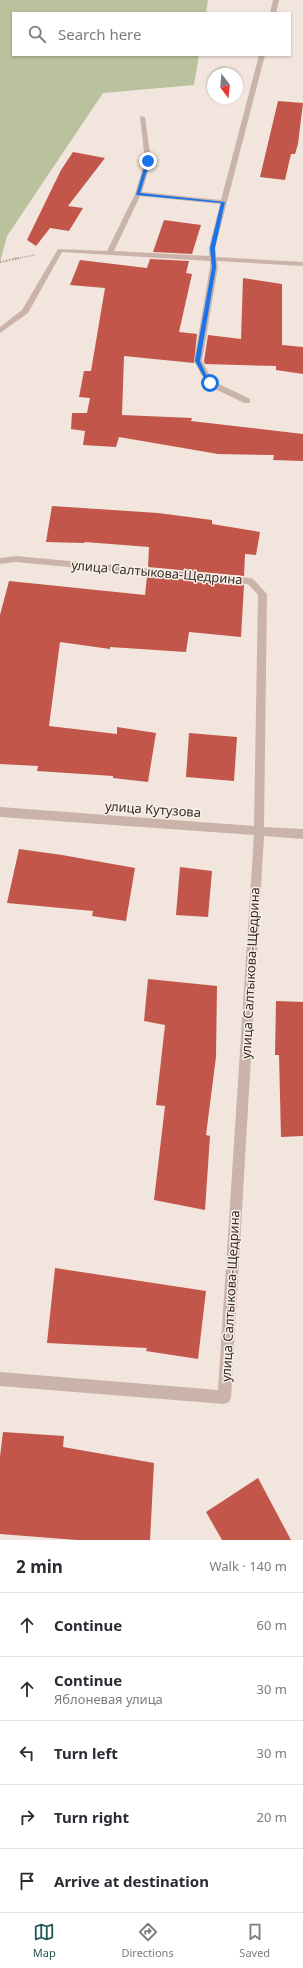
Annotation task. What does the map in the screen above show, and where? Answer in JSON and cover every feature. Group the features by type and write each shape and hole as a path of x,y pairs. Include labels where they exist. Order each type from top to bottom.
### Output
{"street":[{"path":"273,12 276,0"},
{"path":"247,401 210,383 198,361 214,267 212,248 262,56"},
{"path":"110,252 138,194 148,161 142,118"},
{"path":"138,194 223,202"},
{"path":"0,331 25,311 60,250 303,264"},
{"name":"улица Салтыкова-Щедрина","path":"0,561 16,559 250,581 263,594 259,831 224,1397 0,1379"},
{"name":"улица Кутузова","path":"0,812 303,834"}],"path":[{"path":"0,262 60,250"}],"green space":[{"path":"0,0 208,0 206,12 12,12 12,56 199,56 194,85 103,93 7,236 0,262"}],"building":[{"path":"278,101 303,103 298,144 295,154 291,154 285,180 260,177"},
{"path":"73,152 105,158 68,206 83,208 69,231 50,228 36,246 27,240 61,170"},
{"path":"164,220 201,225 192,254 153,252"},
{"path":"150,259 189,261 186,273 192,274 179,332 197,334 194,363 124,356 122,415 192,418 191,421 303,434 303,461 273,460 274,455 218,454 119,437 116,447 83,445 85,431 71,429 72,413 87,413 90,398 79,397 84,371 91,371 105,288 70,285 80,260 147,268"},
{"path":"243,278 282,284 282,345 303,347 303,374 276,370 276,366 205,364 204,361 208,335 241,339"},
{"path":"52,506 158,513 212,520 212,524 260,532 256,555 245,554 244,576 148,567 149,547 85,542 46,542"},
{"path":"147,576 244,585 241,637 189,632 186,652 110,647 110,649 60,642 49,726 117,734 117,727 156,733 148,782 113,778 113,776 37,771 38,766 0,764 0,615 9,581 145,595"},
{"path":"189,733 237,737 234,781 186,777"},
{"path":"19,849 135,868 126,921 92,916 93,911 7,903"},
{"path":"180,867 212,871 208,917 176,915"},
{"path":"148,979 217,986 216,1057 206,1135 210,1136 205,1210 154,1200 165,1106 156,1105 165,1025 144,1021"},
{"path":"276,1001 303,1002 303,1136 281,1137 279,1055 275,1055"},
{"path":"55,1268 206,1291 198,1359 146,1351 147,1348 47,1343"},
{"path":"3,1432 64,1436 63,1447 154,1463 150,1540 77,1540 0,1534 0,1457"},
{"path":"258,1478 291,1540 222,1540 206,1512"}],"route":[{"path":"148,161 138,194 223,202 212,248 214,267 198,361 210,383"}]}
